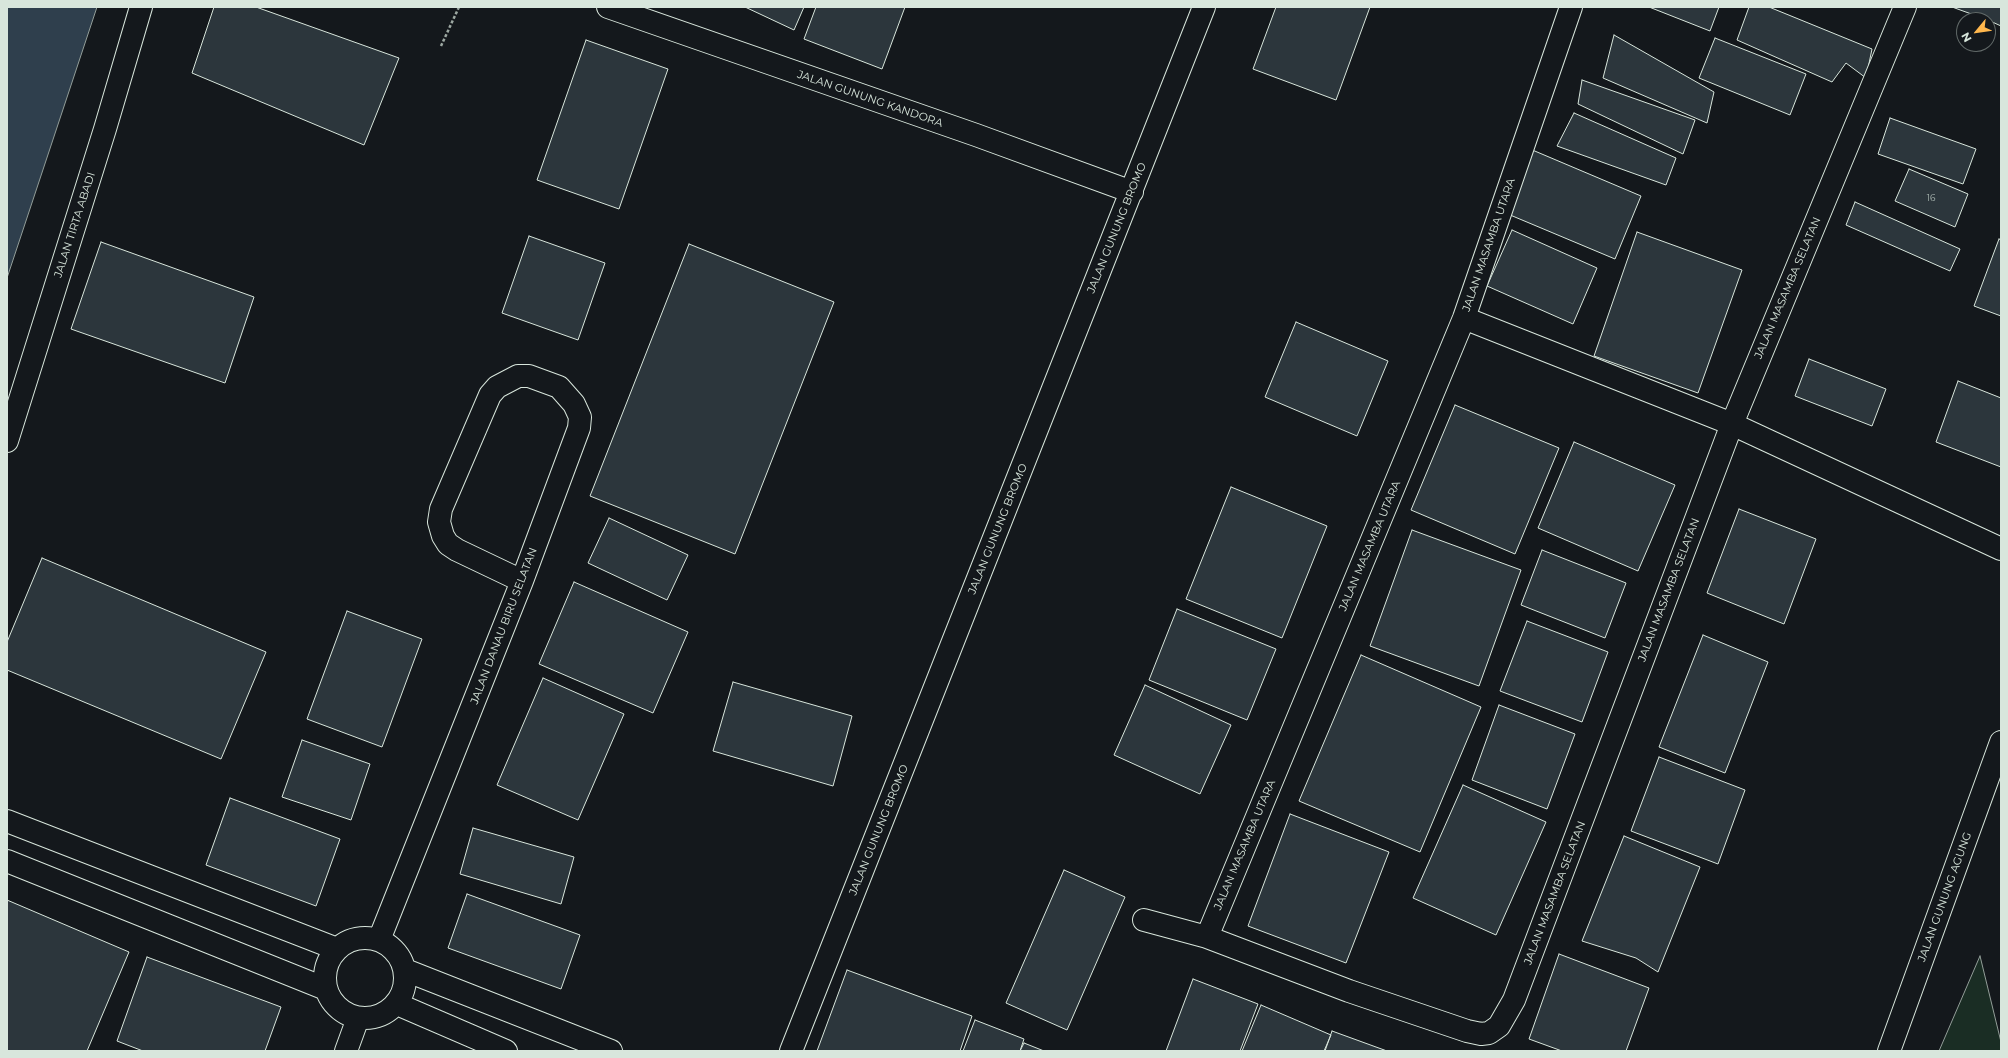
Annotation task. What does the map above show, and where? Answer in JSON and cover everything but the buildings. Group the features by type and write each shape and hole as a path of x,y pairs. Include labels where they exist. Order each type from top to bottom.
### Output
{"street":[{"name":"JALAN TIRTA ABADI","path":"7,441 106,129 141,7"},
{"name":"JALAN GUNUNG KANDORA","path":"608,7 976,135 1132,192"},
{"name":"JALAN GUNUNG BROMO","path":"791,1051 1204,7"},
{"name":"JALAN MASAMBA UTARA","path":"1207,937 1464,318 1571,7"},
{"name":"JALAN MASAMBA SELATAN","path":"1207,937 1349,991 1468,1031 1489,1034 1506,1016 1732,424 1905,7"},
{"path":"1464,318 1732,424 2001,549"},
{"name":"JALAN DANAU BIRU SELATAN","path":"379,940 522,581 579,428 580,417 574,404 559,387 529,376 518,376 497,387 490,395 441,510 439,522 443,536 448,544 457,550 522,581"},
{"name":"JALAN GUNUNG AGUNG","path":"1889,1051 2001,742"},
{"path":"7,821 337,949"},
{"path":"7,861 326,989"},
{"path":"1144,920 1207,937"},
{"path":"357,938 379,940 396,951 405,970 404,988 397,1004 380,1016 358,1018 348,1015 338,1008 326,989 325,978 326,968 330,957 337,949 346,942 357,938"},
{"path":"405,970 611,1051"},
{"path":"397,1004 506,1051"},
{"path":"346,1051 358,1018"}],"path":[{"path":"441,46 459,7"}],"green space":[{"path":"1980,956 2001,1042 2001,1051 1939,1051"}],"water":[{"path":"7,7 97,7 7,278"}]}
